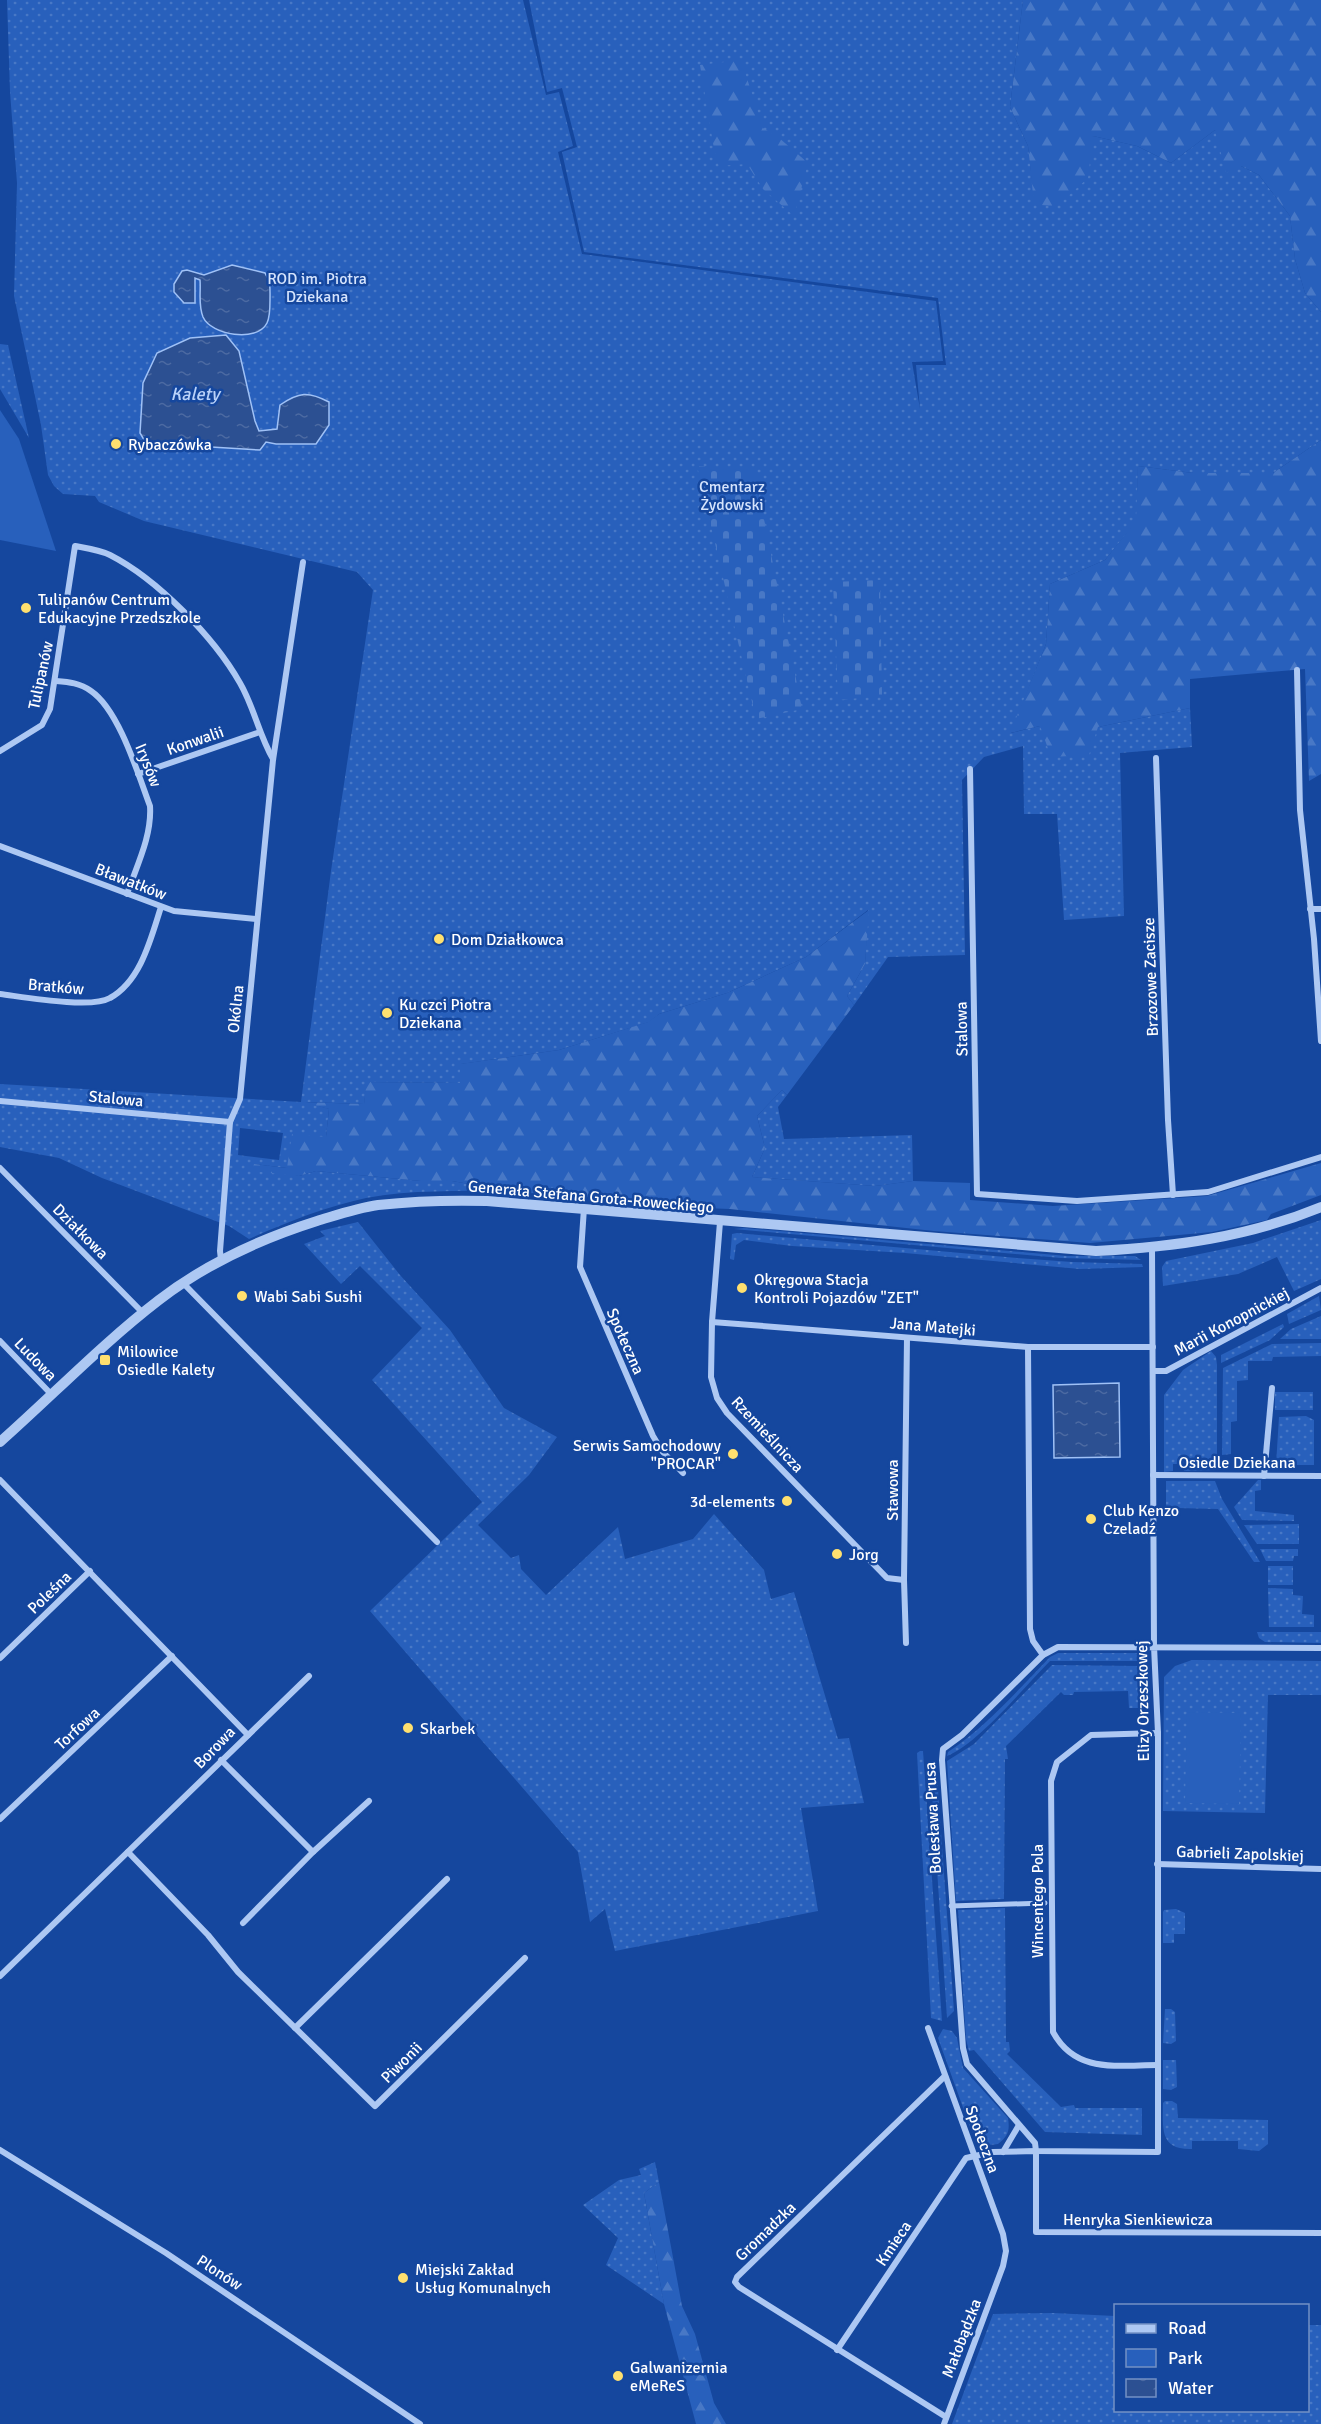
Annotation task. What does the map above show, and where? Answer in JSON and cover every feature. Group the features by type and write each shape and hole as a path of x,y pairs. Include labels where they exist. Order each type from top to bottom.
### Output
{"street":[{"name":"Tulipanów","path":"0,752 42,725 50,709 75,546 110,555 140,576 196,624 218,650 241,684 260,732"},
{"name":"Okólna","path":"221,1260 230,1122 240,1099 273,760 303,561"},
{"path":"1297,670 1300,810 1310,909 1318,938 1321,1041"},
{"name":"Irysów","path":"56,681 76,683 92,691 111,712 150,806 151,818 147,840 127,894"},
{"path":"260,732 273,760"},
{"name":"Konwalii","path":"138,774 260,732"},
{"name":"Brzozowe Zacisze","path":"1156,758 1168,1120 1173,1195"},
{"name":"Stalowa","path":"970,768 970,886 978,1194 1073,1200 1173,1195"},
{"name":"Bławatków","path":"0,846 174,911 257,919"},
{"name":"Bratków","path":"0,994 88,1003 110,999 123,988 136,970 161,907"},
{"path":"1310,909 1321,909"},
{"name":"Stalowa","path":"0,1101 230,1122"},
{"path":"1173,1195 1208,1192 1321,1156"},
{"name":"Działkowa","path":"0,1168 143,1313"},
{"name":"Generała Stefana Grota-Roweckiego","path":"0,1442 143,1313 183,1283 221,1260 281,1232 348,1211 376,1205 460,1200 584,1208 720,1222 1096,1251 1152,1248 1204,1241 1253,1231 1321,1207"},
{"name":"Społeczna","path":"584,1208 580,1267 653,1436 662,1451 683,1473"},
{"name":"Rzemieślnicza","path":"720,1222 712,1322 711,1377 717,1398 727,1413 886,1578 904,1580"},
{"name":"Elizy Orzeszkowej","path":"1036,2151 1158,2152 1158,1733 1154,1646 1152,1248"},
{"path":"183,1283 437,1542"},
{"name":"Marii Konopnickiej","path":"1153,1371 1166,1371 1321,1288"},
{"name":"Jana Matejki","path":"712,1322 1028,1347 1152,1347"},
{"name":"Stawowa","path":"906,1643 904,1580 907,1338"},
{"name":"Ludowa","path":"0,1341 52,1395"},
{"path":"1028,1347 1030,1629 1033,1641 1043,1655 1058,1647 1321,1648"},
{"path":"1264,1476 1272,1388"},
{"name":"Osiedle Dziekana","path":"1153,1475 1321,1476"},
{"name":"Borowa","path":"0,1480 248,1735 0,1976"},
{"name":"Poleśna","path":"0,1658 90,1571"},
{"name":"Bolesława Prusa","path":"1036,2151 1035,2143 967,2064 960,2023 951,1906 943,1749 962,1736 1043,1655"},
{"name":"Torfowa","path":"0,1819 172,1656"},
{"path":"248,1735 309,1676"},
{"name":"Wincentego Pola","path":"1158,1733 1091,1735 1057,1762 1051,1781 1053,2032 1068,2053 1087,2063 1158,2065"},
{"path":"222,1760 313,1852"},
{"path":"243,1923 313,1852 369,1801"},
{"name":"Piwonii","path":"128,1852 208,1935 238,1972 375,2106 525,1958"},
{"name":"Gabrieli Zapolskiej","path":"1157,1864 1321,1869"},
{"path":"295,2028 447,1879"},
{"path":"951,1906 1045,1904"},
{"name":"Społeczna","path":"928,2028 1003,2234 1004,2261"},
{"name":"Gromadzka","path":"945,2076 737,2277 735,2283 837,2350 946,2417"},
{"path":"1003,2152 1019,2125"},
{"name":"Plonów","path":"0,2150 175,2259 420,2424"},
{"path":"975,2156 1036,2151"},
{"name":"Henryka Sienkiewicza","path":"1036,2151 1036,2232 1321,2233"},
{"name":"Kmieca","path":"837,2350 966,2158 975,2156"},
{"name":"Małobądzka","path":"944,2424 1004,2261"}],"green space":[{"name":"ROD im. Piotra Dziekana","path":"7,0 523,0 546,95 559,92 573,146 558,152 582,254 936,301 943,361 912,362 920,409 916,365 946,365 938,298 584,252 562,152 577,147 562,88 547,92 529,0 1023,0 1010,107 1028,146 1035,204 1093,136 1137,146 1171,163 1215,130 1241,166 1259,175 1290,216 1295,259 1305,293 1321,312 1321,440 1273,473 1193,473 1138,466 1137,521 1105,560 1050,584 1046,644 1011,733 1040,726 1098,727 1190,708 1192,747 1120,753 1124,916 1064,920 1057,814 1024,814 1023,746 984,757 962,780 965,955 888,957 854,1005 847,996 865,964 868,910 806,957 727,993 659,1014 649,1022 559,1050 461,1064 460,1083 367,1082 364,1104 305,1102 329,1109 326,1137 287,1168 254,1164 299,1176 316,1171 421,1181 452,1181 504,1190 418,1192 366,1198 306,1216 249,1239 229,1226 102,1178 59,1158 0,1147 0,1084 301,1102 331,871 373,590 357,572 144,521 99,502 95,496 63,494 54,486 48,475 41,425 14,296 17,183 10,92","holes":["240,1128 283,1133 279,1160 238,1155"]},
{"path":"1023,0 1321,0 1321,312 1305,293 1295,259 1290,216 1259,175 1241,166 1226,173 1215,130 1171,163 1137,146 1093,136 1088,178 1056,207 1034,204 1028,146 1010,107"},
{"path":"741,60 763,128 778,137 808,163 794,216 763,189 747,164 719,166 700,65"},
{"path":"0,344 8,345 29,438 0,389"},
{"path":"0,410 19,439 56,551 0,540"},
{"path":"1321,440 1321,774 1309,781 1305,669 1190,679 1190,708 1098,727 1089,755 1051,757 1040,726 1010,733 1046,644 1050,584 1105,560 1136,521 1138,466 1193,473 1273,473"},
{"name":"Cmentarz Żydowski","path":"697,466 754,469 802,709 756,719"},
{"path":"880,580 882,696 838,700 833,582"},
{"path":"869,910 865,964 847,996 854,1005 787,1095 782,1090 757,1116 765,1148 752,1177 875,1186 913,1181 970,1183 970,1200 1053,1206 1207,1196 1321,1163 1321,1195 1271,1214 1267,1220 1212,1232 1090,1243 934,1231 730,1209 654,1206 622,1199 548,1195 452,1181 421,1181 316,1171 299,1176 252,1171 254,1164 287,1168 292,1134 326,1137 329,1109 301,1102 364,1104 366,1082 460,1083 460,1064 559,1050 648,1022 659,1014 727,993 806,957"},
{"path":"782,1090 787,1095 778,1107 784,1139 912,1135 913,1181 875,1186 752,1177 765,1148 757,1116"},
{"path":"1321,1220 1321,1279 1294,1291 1277,1257 1238,1274 1163,1286 1162,1267 1166,1261 1253,1243"},
{"path":"358,1222 400,1275 450,1330 504,1408 557,1437 529,1475 478,1525 511,1558 519,1555 521,1569 546,1595 618,1527 625,1559 693,1539 714,1514 764,1570 771,1599 794,1592 838,1739 849,1738 864,1803 801,1808 818,1911 615,1951 605,1909 590,1922 578,1852 370,1611 482,1502 372,1380 422,1328 360,1266 341,1284 304,1244 325,1236 320,1231"},
{"path":"744,1228 1067,1256 1135,1256 1141,1260 1061,1258 734,1229"},
{"path":"732,1234 1017,1258 1142,1264 1143,1267 1080,1269 905,1253 792,1246 744,1240 736,1245 734,1260 730,1259"},
{"path":"1319,1296 1321,1310 1289,1324 1287,1314"},
{"path":"1321,1316 1321,1339 1280,1339 1291,1329"},
{"path":"1283,1324 1284,1327 1270,1340 1221,1363 1221,1355"},
{"path":"1321,1343 1321,1356 1273,1357 1272,1361 1248,1361 1248,1380 1237,1381 1237,1421 1231,1422 1231,1454 1222,1455 1223,1368 1272,1344"},
{"path":"1211,1351 1216,1357 1217,1365 1217,1470 1184,1471 1183,1464 1173,1464 1173,1471 1164,1472 1164,1395 1183,1370"},
{"path":"1275,1392 1313,1392 1313,1410 1275,1410"},
{"path":"1306,1416 1314,1420 1314,1465 1276,1465 1279,1417"},
{"path":"1258,1480 1261,1480 1261,1490 1255,1491 1255,1511 1294,1515 1294,1521 1242,1520 1234,1507"},
{"path":"1166,1481 1215,1481 1222,1499 1260,1562 1254,1562 1218,1509 1177,1508 1177,1518 1166,1518"},
{"path":"1299,1524 1299,1544 1257,1544 1244,1525"},
{"path":"1260,1549 1298,1549 1298,1556 1294,1556 1293,1561 1266,1561"},
{"path":"1268,1566 1293,1566 1293,1585 1268,1585"},
{"path":"1268,1588 1293,1589 1293,1595 1303,1596 1302,1614 1314,1615 1314,1627 1269,1627"},
{"path":"1257,1632 1321,1632 1321,1643 1265,1642 1259,1638"},
{"path":"1058,1653 1138,1653 1138,1661 1050,1661 987,1727 960,1749 947,1756 948,1752 1001,1708 1050,1657"},
{"path":"1192,1660 1321,1661 1321,1695 1268,1695 1265,1813 1163,1811 1164,1677 1175,1666"},
{"path":"1052,1665 1138,1666 1139,1708 1129,1708 1128,1691 1074,1692 1073,1695 1064,1695 1061,1692 1006,1746 1008,1759 1005,1759 1004,1899 956,1901 947,1761 974,1744"},
{"path":"1187,1712 1241,1713 1239,1804 1185,1803"},
{"path":"923,1751 942,2021 931,2018 917,1753"},
{"path":"936,1763 954,2011 947,2018 930,1765"},
{"path":"1005,1908 1006,2042 1009,2042 1010,2051 1007,2054 1061,2107 1074,2105 1075,2108 1142,2108 1142,2135 1045,2132 974,2050 969,2051 966,2039 958,1910"},
{"path":"1176,1909 1185,1913 1185,1934 1174,1934 1174,1943 1163,1943 1163,1912"},
{"path":"1165,2009 1175,2012 1176,2041 1171,2044 1163,2043"},
{"path":"943,2029 952,2031 957,2038 963,2068 1008,2118 1008,2133 998,2144 980,2142 970,2127 938,2038"},
{"path":"1163,2060 1176,2060 1177,2087 1171,2090 1163,2089"},
{"path":"1165,2101 1177,2104 1178,2118 1268,2120 1268,2144 1259,2151 1238,2149 1238,2141 1192,2141 1192,2149 1174,2146 1168,2141 1163,2129 1163,2103"},
{"path":"655,2162 659,2182 644,2193 664,2304 606,2265 618,2238 583,2205 619,2180 641,2175 639,2169"},
{"path":"659,2182 682,2306 695,2334 714,2403 726,2424 696,2424 664,2304 644,2193"},
{"path":"1053,2313 1114,2316 1114,2412 1309,2412 1309,2325 1321,2325 1321,2424 952,2424 993,2314"}],"water":[{"path":"232,265 265,273 268,279 270,312 268,321 262,329 254,333 244,335 224,332 208,323 203,317 201,308 200,280 195,278 195,303 184,303 174,292 174,284 182,271 187,270 204,275"},
{"name":"Kalety","path":"226,335 239,351 259,431 277,429 280,405 298,395 315,396 329,402 329,425 316,444 266,442 260,450 146,443 140,433 143,383 157,353 190,338"},
{"path":"1119,1383 1120,1457 1054,1458 1053,1385"}],"place":[{"name":"Rybaczówka","path":"116,444"},
{"name":"Tulipanów Centrum Edukacyjne Przedszkole","path":"26,608"},
{"name":"Dom Działkowca","path":"439,939"},
{"name":"Ku czci Piotra Dziekana","path":"387,1013"},
{"name":"Okręgowa Stacja Kontroli Pojazdów \"ZET\"","path":"742,1288"},
{"name":"Wabi Sabi Sushi","path":"242,1296"},
{"name":"Milowice Osiedle Kalety","path":"105,1360"},
{"name":"Serwis Samochodowy \"PROCAR\"","path":"733,1454"},
{"name":"3d-elements","path":"787,1501"},
{"name":"Club Kenzo Czeladź","path":"1091,1519"},
{"name":"Jorg","path":"837,1554"},
{"name":"Skarbek","path":"408,1728"},
{"name":"Miejski Zakład Usług Komunalnych","path":"403,2278"},
{"name":"Galwanizernia eMeReS","path":"618,2376"}]}
